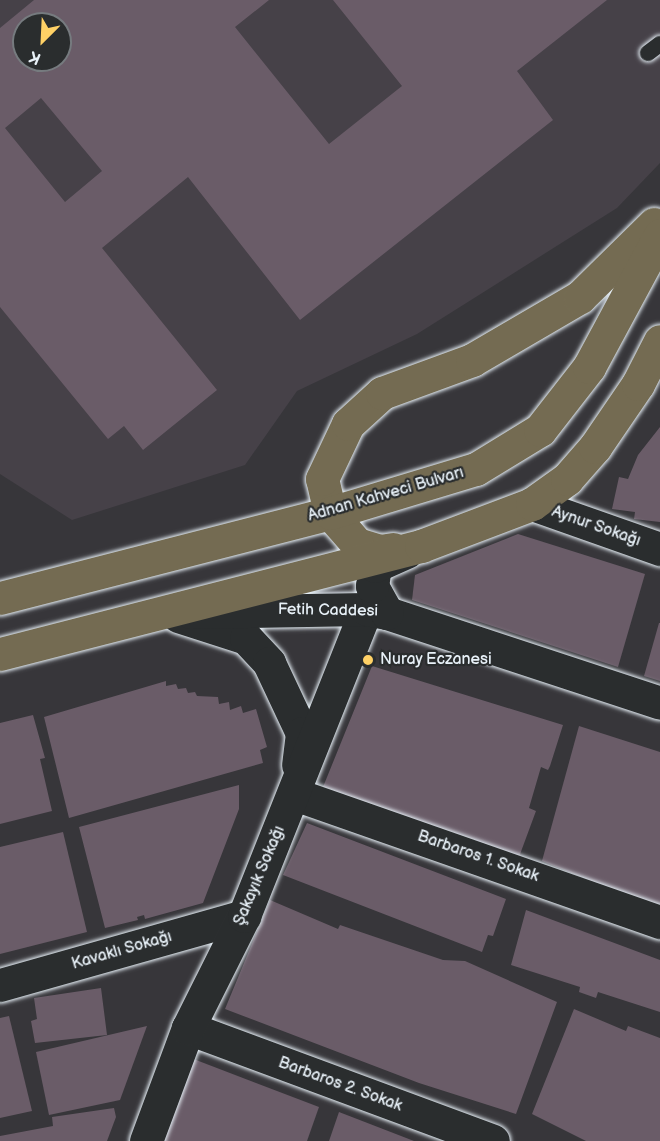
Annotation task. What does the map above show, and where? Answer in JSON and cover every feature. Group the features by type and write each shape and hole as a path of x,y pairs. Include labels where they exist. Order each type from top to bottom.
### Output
{"main road":[{"path":"421,546 380,551 357,544 330,513 322,479 330,456 348,424 382,393 472,360 580,297 660,219"},
{"name":"Adnan Kahveci Bulvarı","path":"0,598 330,513 476,469 540,430 589,367 660,235"},
{"path":"0,654 421,546 532,504 567,479 595,447 638,384 660,340"}],"street":[{"name":"Aynur Sokağı","path":"532,504 660,549"},
{"path":"376,611 372,586 375,566 421,546"},
{"name":"Fetih Caddesi","path":"161,612 376,611 660,703"},
{"name":"Şakayık Sokağı","path":"147,1141 188,1028 244,916 294,794 376,611"},
{"path":"161,612 202,621 246,639 269,663 302,733 294,794"},
{"name":"Barbaros 1. Sokak","path":"294,794 660,922"},
{"name":"Kavaklı Sokağı","path":"0,985 244,916"},
{"name":"Barbaros 2. Sokak","path":"188,1028 493,1141"}],"shaded area":[{"path":"0,0 660,0 660,163 617,208 417,334 297,391 245,465 72,520 0,474"}],"building":[{"path":"34,0 269,0 235,27 329,144 402,86 333,0 607,0 517,71 553,120 300,320 188,177 102,248 217,390 143,450 124,426 108,439 0,307 0,28 12,18 12,72 72,72 72,12 19,12","holes":["41,98 102,171 65,202 5,128"]},
{"path":"660,427 660,522 634,519 635,512 612,509 619,477 628,479 638,455"},
{"path":"518,534 645,574 618,667 412,600 415,575"},
{"path":"660,623 660,681 644,676"},
{"path":"372,666 563,725 548,770 541,767 529,808 536,811 519,857 323,787"},
{"path":"166,681 166,686 176,684 178,689 186,688 188,693 195,692 197,696 218,697 219,704 229,702 230,710 241,706 243,713 256,709 267,747 260,750 263,763 69,818 44,717"},
{"path":"33,715 45,758 40,759 52,811 0,824 0,723"},
{"path":"579,726 660,752 660,909 542,861"},
{"path":"239,785 239,809 203,903 145,919 144,915 137,917 138,920 105,928 79,827"},
{"path":"307,823 506,899 493,936 488,935 482,952 283,875"},
{"path":"63,832 87,932 0,954 0,847"},
{"path":"270,900 338,929 340,925 443,960 465,961 557,1002 516,1114 419,1083 225,1009"},
{"path":"526,910 660,960 660,1012 598,992 596,998 579,992 580,987 511,965"},
{"path":"101,988 107,1035 35,1043 31,1021 37,1019 34,998"},
{"path":"574,1009 626,1031 628,1026 660,1038 660,1141 586,1141 532,1114"},
{"path":"9,1016 32,1111 0,1118 0,1018"},
{"path":"147,1026 120,1100 49,1115 36,1052"},
{"path":"183,1055 319,1107 307,1141 154,1141"},
{"path":"114,1108 116,1117 107,1141 0,1141 0,1136 53,1126 52,1117"},
{"path":"339,1112 414,1141 329,1141"}],"place":[{"name":"Nuray Eczanesi","path":"368,660"}]}
